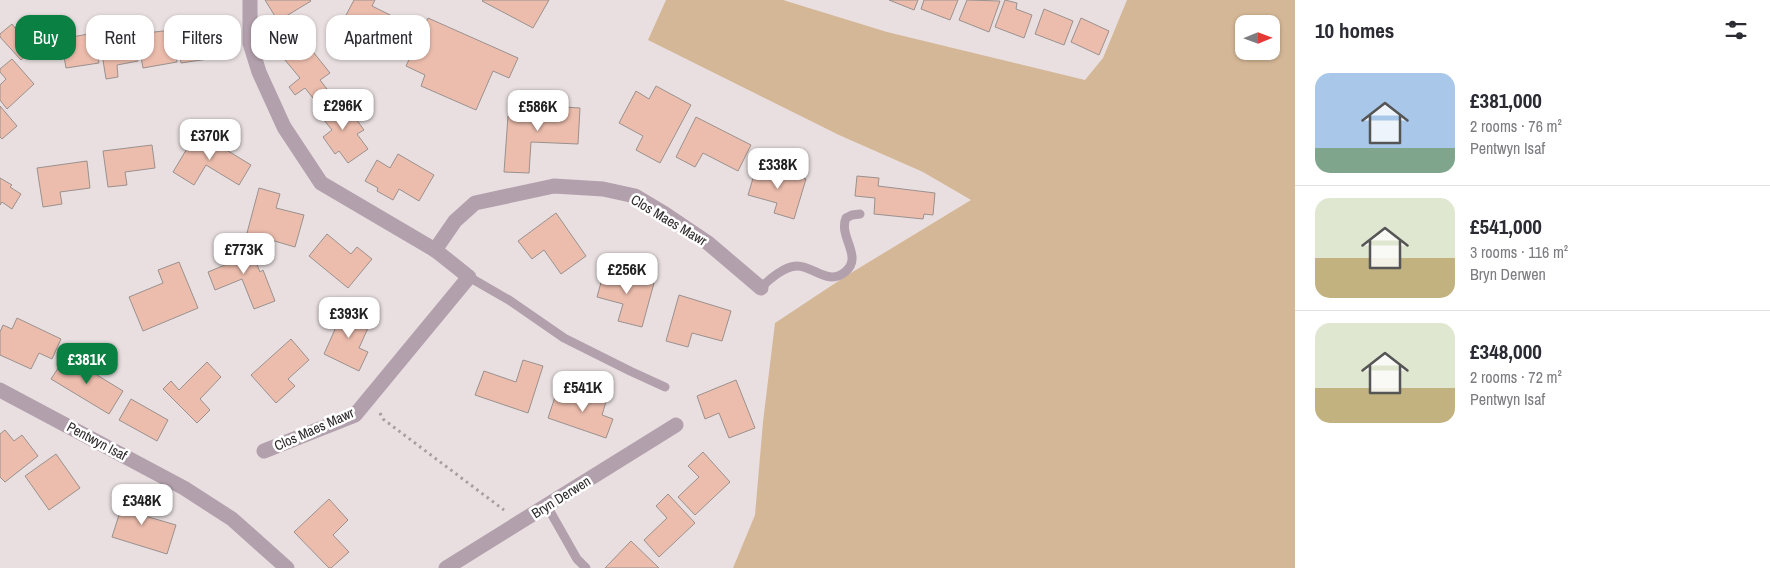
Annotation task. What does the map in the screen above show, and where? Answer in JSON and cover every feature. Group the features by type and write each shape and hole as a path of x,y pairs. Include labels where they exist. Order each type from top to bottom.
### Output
{"street":[{"path":"250,0 250,43 259,72 284,127 321,182 435,250 468,277"},
{"name":"Clos Maes Mawr","path":"435,250 455,221 475,203 554,186 603,189 635,196 665,214 708,243 761,288"},
{"name":"Clos Maes Mawr","path":"264,451 355,415 468,277"},
{"name":"Pentwyn Isaf","path":"0,390 184,488 232,519 287,568"},
{"name":"Bryn Derwen","path":"446,568 676,425"}],"lane":[{"path":"761,288 766,282 787,268 796,266 806,268 828,278 846,272 853,257 844,231 844,224 846,218 860,214"},
{"path":"468,277 509,300 564,338 665,387"},
{"path":"547,506 577,559 586,568"}],"path":[{"path":"382,419 520,522"}],"shaded area":[{"path":"666,0 783,0 887,32 1085,80 1103,58 1127,0 1295,0 1295,568 733,568 755,515 763,422 775,323 846,276 971,200 923,172 839,135 648,40"}],"building":[{"path":"265,0 311,1 288,15 274,15"},
{"path":"354,0 375,0 372,6 390,15 346,15"},
{"path":"483,0 549,0 533,28"},
{"path":"889,0 918,0 914,10"},
{"path":"924,0 958,0 950,20 921,9"},
{"path":"967,0 1000,1 989,32 959,20"},
{"path":"1005,0 1017,3 1016,9 1032,15 1024,38 995,27"},
{"path":"1044,9 1073,21 1064,45 1035,34"},
{"path":"1081,18 1109,31 1099,55 1071,42"},
{"path":"430,19 518,58 509,78 493,71 476,110 421,86 425,75 406,66 409,60 430,60"},
{"path":"12,24 15,28 15,53 0,37 0,34"},
{"path":"164,31 164,60 177,60 177,62 143,68 142,60 154,60 154,32"},
{"path":"86,34 86,60 98,60 99,63 66,68 65,60 76,60 76,36"},
{"path":"316,56 330,73 320,80 330,93 317,103 305,88 295,95 289,87 300,78 285,60 316,60"},
{"path":"12,59 34,84 7,109 0,100 0,85 6,79 0,72 0,69"},
{"path":"103,60 138,60 117,65 118,77 106,79"},
{"path":"181,60 201,60 181,63"},
{"path":"656,86 691,105 660,163 636,150 643,136 619,123 636,91 649,99"},
{"path":"341,98 364,130 357,134 368,149 348,163 339,151 335,154 323,137 332,130 319,114"},
{"path":"517,104 580,108 578,144 531,142 529,173 504,172 508,116 516,116"},
{"path":"0,106 17,126 2,139 0,137"},
{"path":"696,117 751,145 738,171 703,153 695,167 676,157"},
{"path":"197,132 251,165 239,185 206,165 194,185 173,172"},
{"path":"152,145 155,168 125,172 127,185 108,187 103,151"},
{"path":"398,154 434,175 419,201 399,189 393,200 377,191 378,188 365,181 377,160 390,168"},
{"path":"87,161 90,188 60,192 62,204 43,207 37,168"},
{"path":"757,165 806,179 794,219 774,213 777,203 748,195"},
{"path":"857,176 879,178 878,186 935,193 933,215 924,214 923,219 874,214 875,198 855,196"},
{"path":"0,178 12,185 10,187 21,194 12,209 2,202 0,205"},
{"path":"259,188 280,194 276,208 304,215 295,247 247,233"},
{"path":"556,213 586,256 561,274 544,250 532,259 518,241"},
{"path":"327,234 351,254 357,247 372,259 348,288 309,256"},
{"path":"246,238 260,272 263,270 275,301 254,309 242,279 215,290 208,272 237,260 231,244"},
{"path":"179,262 198,308 143,331 129,297 163,283 158,270"},
{"path":"605,268 654,283 642,327 618,321 623,304 597,297"},
{"path":"679,295 731,311 722,341 692,333 688,347 666,341"},
{"path":"345,307 372,319 359,348 368,352 359,371 324,354"},
{"path":"17,318 61,339 52,359 39,353 31,369 0,355 0,332 3,325 12,329"},
{"path":"291,339 309,360 288,379 295,386 276,403 251,375"},
{"path":"66,356 123,391 109,414 51,379"},
{"path":"523,360 543,366 528,413 475,395 484,371 516,382"},
{"path":"207,362 221,377 200,399 210,410 197,423 163,389 171,381 179,390"},
{"path":"736,380 755,428 729,438 719,413 705,419 697,396"},
{"path":"587,387 608,395 602,415 613,419 606,438 548,418 556,394 581,403"},
{"path":"131,399 168,420 157,441 119,420"},
{"path":"5,430 14,441 22,435 38,456 5,482 0,477 0,434"},
{"path":"703,452 730,482 695,515 678,497 699,477 688,466"},
{"path":"56,454 80,488 49,510 25,476"},
{"path":"126,493 149,501 145,516 176,525 167,554 112,537"},
{"path":"668,494 695,523 659,557 644,540 667,518 656,506"},
{"path":"329,499 348,520 333,535 349,552 331,568 294,532"},
{"path":"631,541 659,568 605,568"}]}
